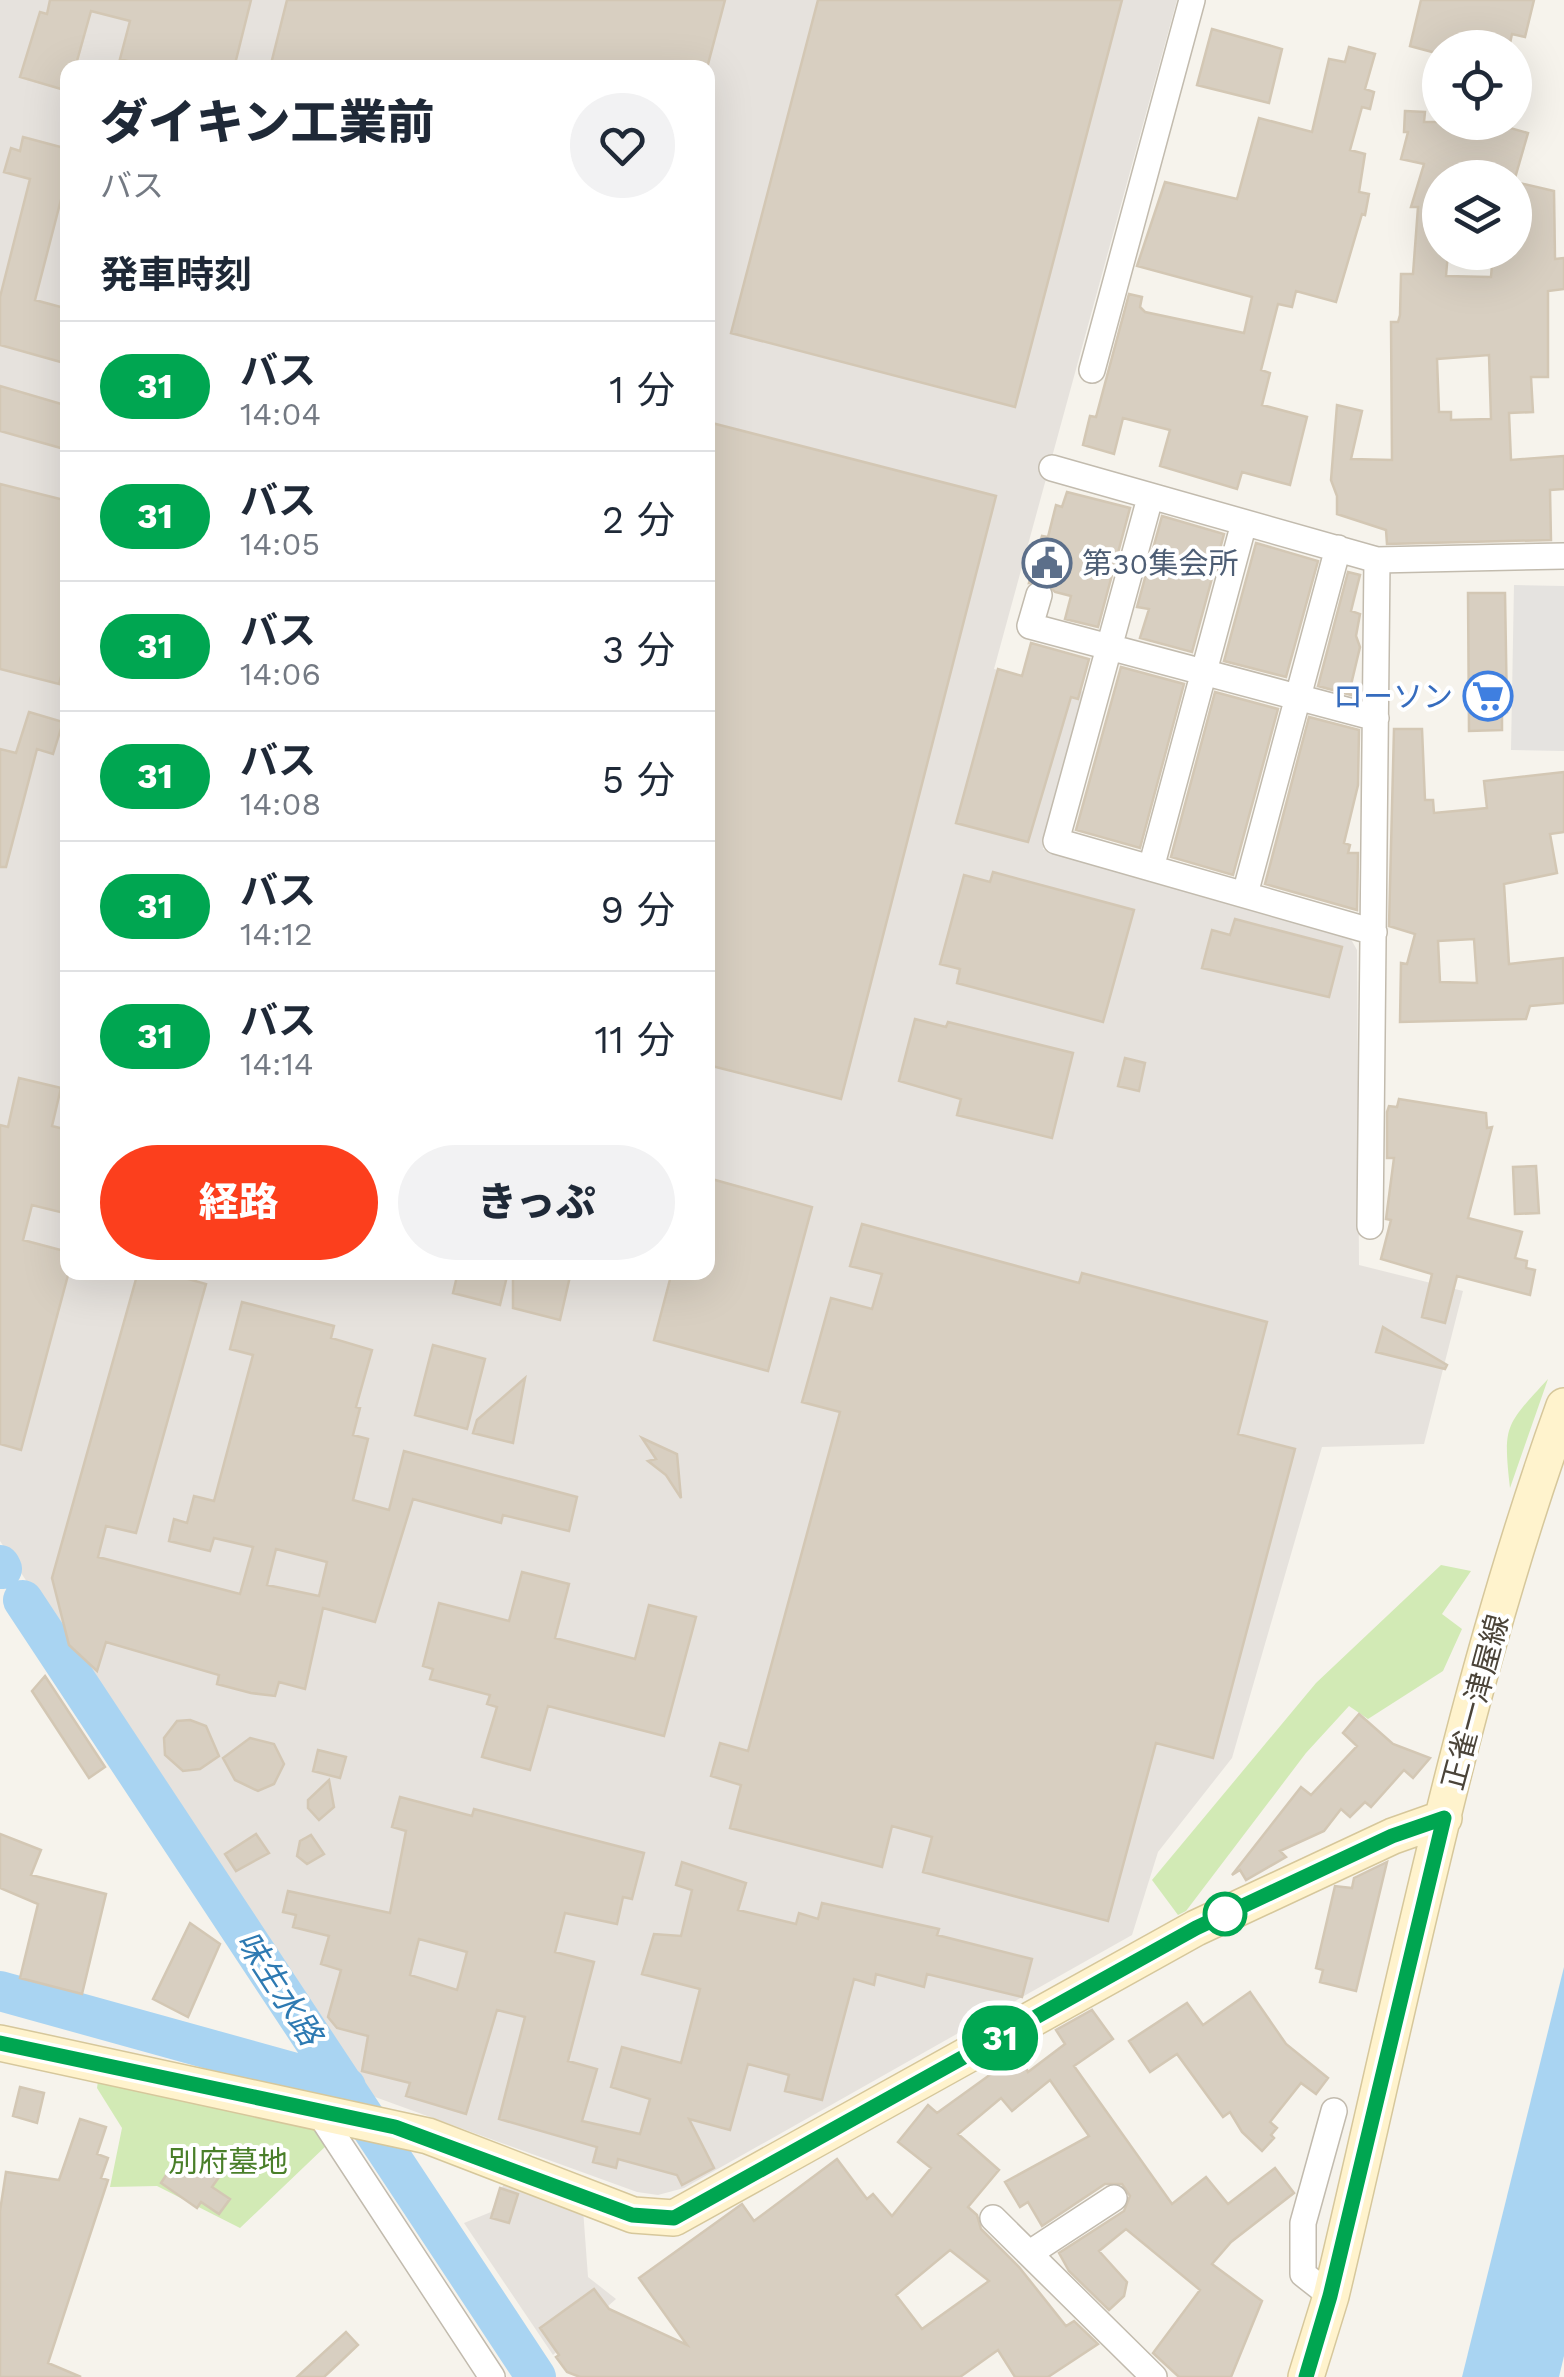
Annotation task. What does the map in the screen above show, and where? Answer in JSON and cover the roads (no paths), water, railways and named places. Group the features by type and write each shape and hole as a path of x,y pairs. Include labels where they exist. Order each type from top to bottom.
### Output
{"main road":[{"name":"正雀一津屋線","path":"0,2043 395,2127 632,2215 674,2218 1196,1928 1392,1836 1444,1818 1552,1461 1564,1406"},
{"path":"1306,2377 1330,2296 1444,1818"}],"street":[{"path":"1092,370 1192,0"},
{"path":"1052,468 1377,560 1564,556"},
{"path":"1150,498 1056,841 1374,932"},
{"path":"1151,868 1244,523"},
{"path":"1244,894 1338,548"},
{"path":"1370,1226 1377,560"},
{"path":"1039,595 1030,626 1298,694 1376,718"},
{"path":"1330,2296 1302,2274 1302,2223 1334,2111"},
{"path":"334,2115 492,2377"},
{"path":"1030,2254 1114,2198"},
{"path":"993,2218 1154,2377"}],"water":[{"path":"1564,1967 1564,2356 1559,2377 1462,2377"}],"waterway":[{"path":"0,1565 2,1569"},
{"name":"味生水路","path":"23,1600 536,2377"},
{"path":"0,1991 346,2087"}],"place":[{"name":"第30集会所","path":"1047,563"},
{"name":"ローソン","path":"1488,696"}],"park label":[{"name":"別府墓地","path":"228,2161"}]}
